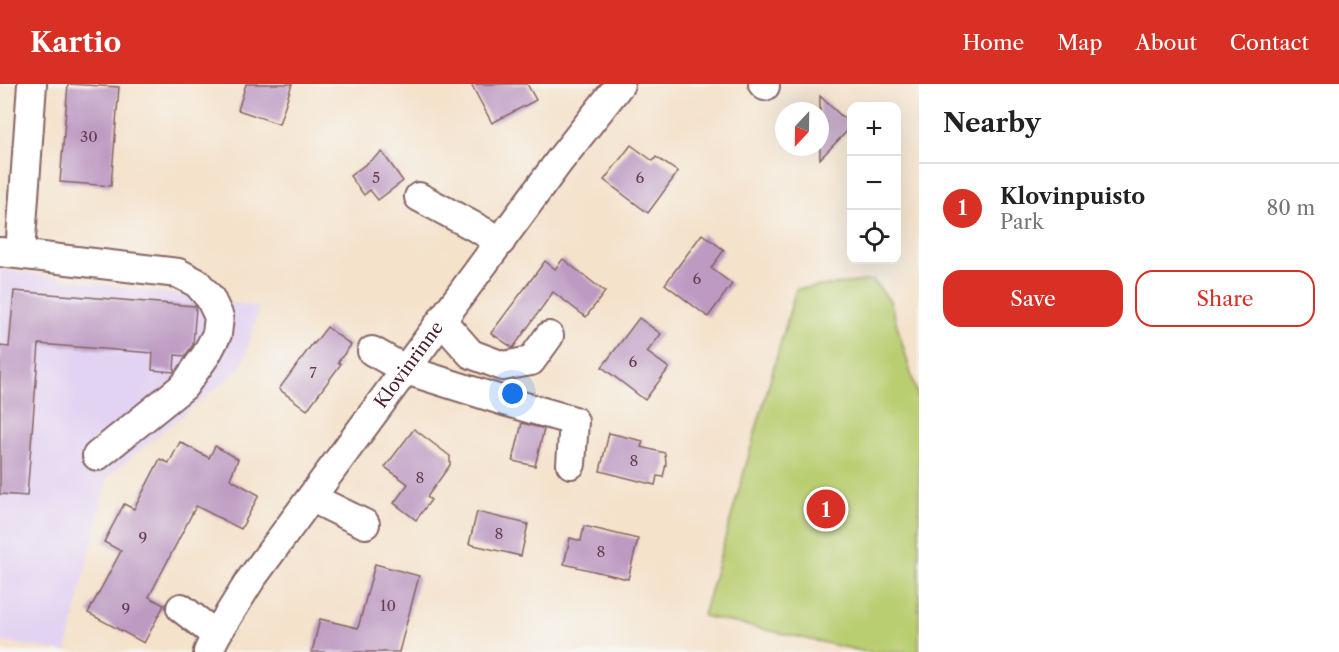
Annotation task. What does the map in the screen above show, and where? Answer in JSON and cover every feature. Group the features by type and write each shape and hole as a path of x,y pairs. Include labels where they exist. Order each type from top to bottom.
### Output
{"street":[{"path":"32,84 10,252 178,273 197,283 210,298 219,317 217,334 212,345 184,386 97,456"},
{"name":"Klovinrinne","path":"212,643 251,579 620,84"},
{"path":"419,197 501,241"},
{"path":"442,321 471,354 503,366 531,361 549,336"},
{"path":"372,351 406,370 574,421 571,464"},
{"path":"312,498 365,524"},
{"path":"181,608 212,643"}],"shaded area":[{"path":"0,269 259,307 242,367 108,476 66,652 0,641"}],"green space":[{"path":"873,280 890,301 919,401 919,652 866,652 703,616 796,289"}],"building":[{"path":"68,84 119,87 111,186 60,182"},
{"path":"246,84 292,84 279,124 238,110"},
{"path":"471,84 527,84 536,100 492,123"},
{"path":"829,104 847,121 847,131 829,150"},
{"path":"631,145 653,161 656,157 678,172 648,213 604,180"},
{"path":"382,152 403,181 378,200 370,190 364,195 350,176"},
{"path":"702,234 724,250 711,268 732,284 708,317 665,284"},
{"path":"563,259 605,292 586,317 553,292 513,348 491,333 545,261 555,269"},
{"path":"14,291 196,307 193,345 185,356 175,355 174,372 152,370 153,353 39,344 27,496 0,494 0,346 9,347"},
{"path":"639,318 661,334 647,352 669,368 645,400 602,367"},
{"path":"327,327 351,345 338,362 341,364 307,410 279,389"},
{"path":"522,423 544,429 535,466 513,461"},
{"path":"414,429 450,456 450,465 427,497 431,500 416,520 394,503 408,484 385,467"},
{"path":"609,433 643,441 641,447 665,453 666,464 663,477 657,476 655,485 600,471"},
{"path":"180,442 209,458 215,446 238,459 230,479 259,495 241,529 196,506 149,597 164,605 144,643 88,613 121,551 104,542 124,504 134,509 160,459 169,463"},
{"path":"477,512 528,524 521,556 469,544"},
{"path":"584,526 638,539 628,579 564,564 570,538 581,541"},
{"path":"375,564 419,576 399,652 312,652 320,619 358,628"}],"place":[{"name":"Klovinpuisto","path":"826,509"}]}
